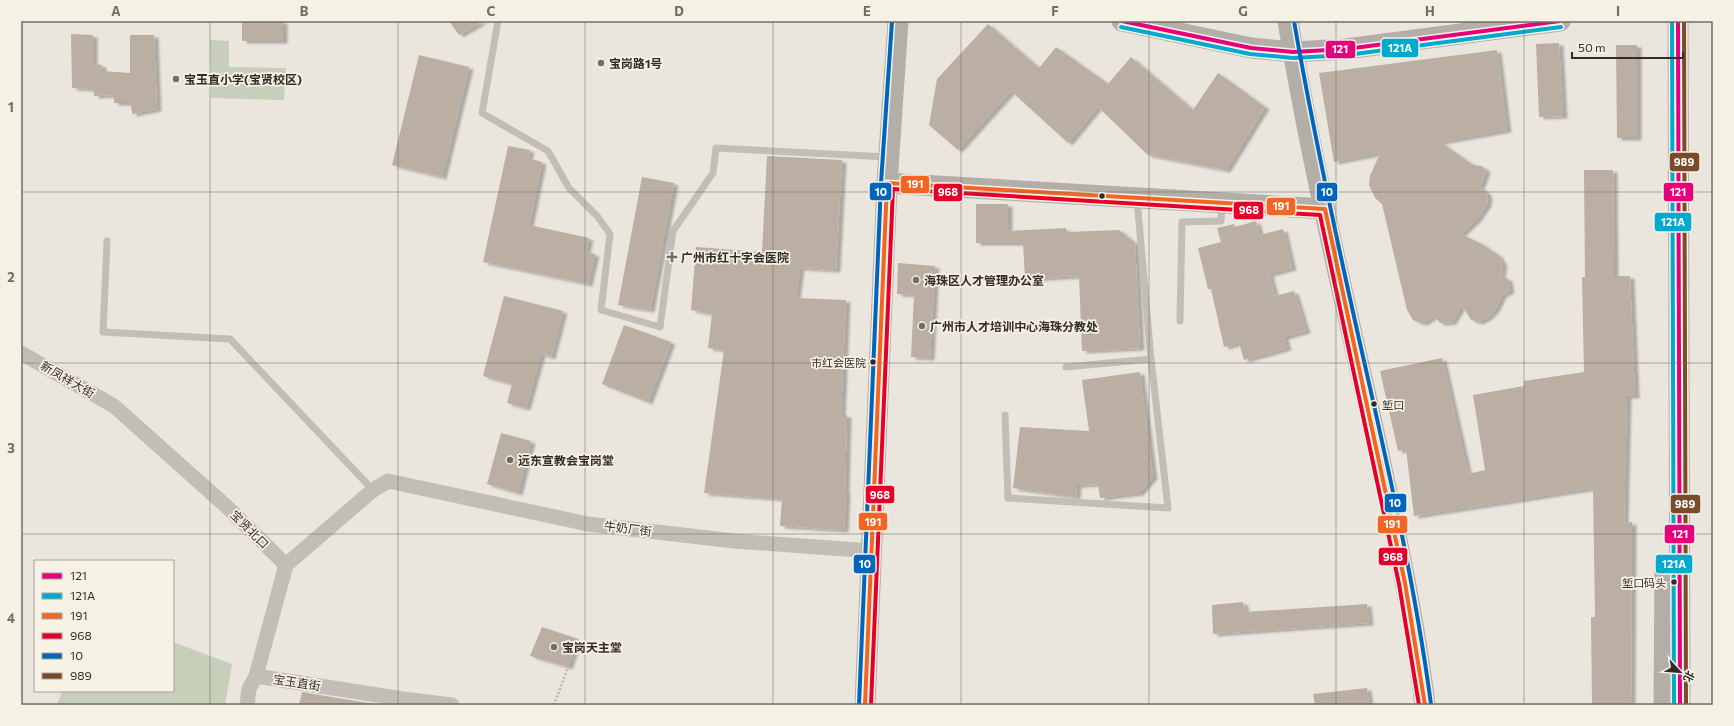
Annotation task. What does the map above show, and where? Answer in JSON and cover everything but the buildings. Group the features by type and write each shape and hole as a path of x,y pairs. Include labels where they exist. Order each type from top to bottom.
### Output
{"main road":[{"path":"865,705 887,183 898,21"},
{"path":"1122,21 1251,48 1293,52 1346,49 1560,21"},
{"path":"1288,21 1305,122 1386,490 1415,642 1425,705"},
{"path":"1664,21 1664,705"},
{"path":"1678,21 1680,705"},
{"path":"887,183 1136,196 1325,209"}],"street":[{"name":"新凤祥大街","path":"21,353 114,406"},
{"name":"宝贤北口","path":"114,406 226,506 286,565"},
{"name":"牛奶厂街","path":"373,490 388,481 588,524 734,540 872,551"},
{"path":"286,565 373,490"},
{"name":"宝玉直街","path":"286,565 256,676 403,699 452,705"},
{"path":"247,705 249,689 256,676"}],"lane":[{"path":"498,21 482,113 548,151 569,188 597,216 610,234 601,310 660,327 673,231 714,173 716,148 889,157"},
{"path":"1006,415 1008,498 1168,508 1151,359 1136,196"},
{"path":"1180,321 1182,222 1221,221 1222,202"},
{"path":"108,241 103,332 230,339 373,490"},
{"path":"1066,367 1151,359"}],"path":[{"path":"554,705 568,667"}],"green space":[{"path":"210,40 229,41 229,67 286,68 284,100 211,98"},
{"path":"174,642 232,664 225,705 57,705 62,692 174,692"}],"transit line":[{"name":"10","path":"859,705 881,183 892,21"},
{"name":"121","path":"1122,21 1251,48 1293,52 1346,49 1560,21"},
{"name":"10","path":"1294,21 1308,99 1348,291 1398,516 1416,610 1431,704"},
{"name":"121A","path":"1672,21 1674,705"},
{"name":"121","path":"1678,21 1680,705"},
{"name":"989","path":"1684,21 1686,705"},
{"name":"121A","path":"1121,27 1250,54 1293,58 1347,55 1561,27"},
{"name":"191","path":"865,705 887,183 1325,209 1405,583 1425,705"},
{"name":"968","path":"871,705 893,189 1320,215 1399,584 1419,705"}],"place":[{"name":"宝岗路1号","path":"601,63"},
{"name":"宝玉直小学(宝贤校区)","path":"176,79"},
{"name":"广州市红十字会医院","path":"672,257"},
{"name":"海珠区人才管理办公室","path":"916,280"},
{"name":"广州市人才培训中心海珠分教处","path":"922,326"},
{"name":"市红会医院","path":"873,362"},
{"name":"堑口","path":"1374,404"},
{"name":"远东宣教会宝岗堂","path":"510,460"},
{"name":"堑口码头","path":"1674,582"},
{"name":"宝岗天主堂","path":"554,647"}]}
